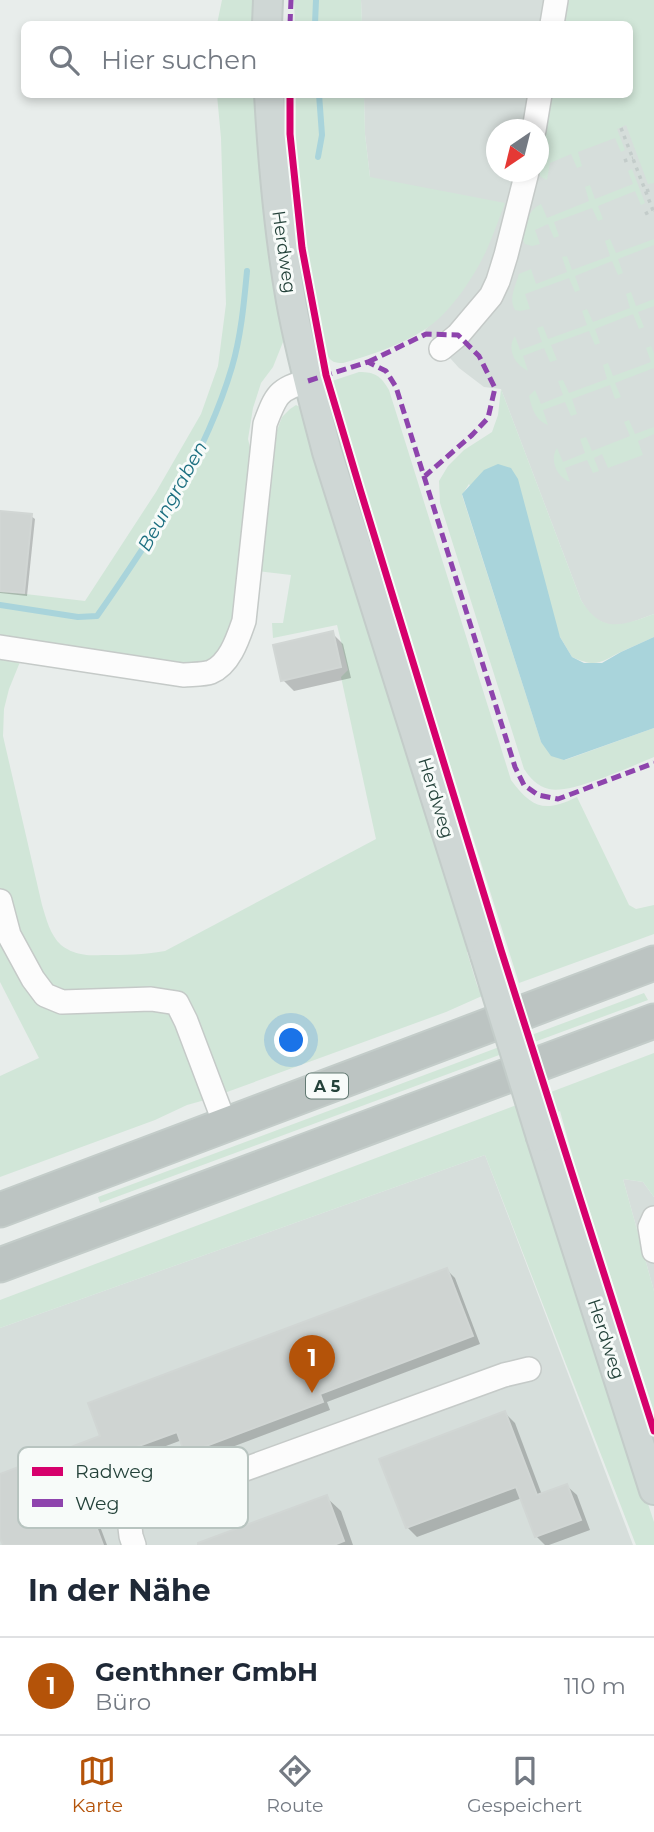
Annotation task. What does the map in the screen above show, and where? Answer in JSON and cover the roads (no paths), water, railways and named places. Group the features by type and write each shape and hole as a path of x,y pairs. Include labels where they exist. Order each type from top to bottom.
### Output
{"highway":[{"name":"A 5","path":"0,1210 654,964"},
{"path":"0,1265 654,1021"}],"main road":[{"path":"267,21 268,0"},
{"name":"Herdweg","path":"268,98 274,169 291,302 327,452 654,1490"}],"lane":[{"path":"552,21 556,0"},
{"path":"536,119 539,98"},
{"path":"441,349 458,335 495,288 524,182"},
{"path":"0,647 183,675 211,672 223,662 234,646 244,621 265,424 275,399 287,387 308,381"},
{"path":"0,901 9,936 45,995 62,1002 151,999 177,1003 225,1124"},
{"path":"654,1218 650,1227 654,1251"},
{"path":"248,1468 504,1375 529,1369"},
{"path":"130,1528 134,1545"}],"water":[{"path":"498,464 511,468 518,479 560,637 572,657 584,663 602,663 654,637 654,728 564,760 551,756 541,742 462,494 484,470"}],"waterway":[{"name":"Beungraben","path":"315,21 316,0"},
{"name":"Beungraben","path":"318,157 322,135 319,98"},
{"name":"Beungraben","path":"0,605 78,617 97,616 175,497 221,401 235,355 247,271"}],"place":[{"name":"Genthner GmbH","path":"312,1393"}]}
